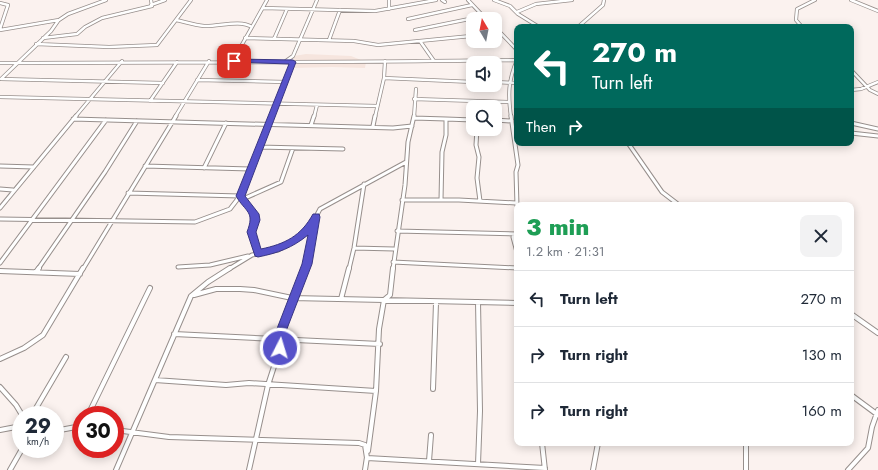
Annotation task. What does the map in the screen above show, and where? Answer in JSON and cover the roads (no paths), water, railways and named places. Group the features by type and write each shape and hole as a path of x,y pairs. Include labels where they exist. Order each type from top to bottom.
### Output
{"street":[{"path":"0,80 43,38 59,20 68,14 106,0"},
{"path":"43,38 76,34 83,28 109,15 165,0"},
{"path":"36,44 109,47 157,45 172,28 191,0"},
{"path":"218,61 234,57 268,0"},
{"path":"281,62 290,59 317,0"},
{"path":"389,0 390,9"},
{"path":"263,8 374,11 436,0"},
{"path":"468,0 480,12"},
{"path":"494,0 510,6 516,12 534,24"},
{"path":"516,12 524,7 536,4 572,0"},
{"path":"581,24 603,5 604,0"},
{"path":"799,24 796,20 797,9 815,0"},
{"path":"851,0 878,11"},
{"path":"0,3 8,4 8,6 0,29 59,20"},
{"path":"408,19 472,5"},
{"path":"274,39 287,9"},
{"path":"329,40 340,10"},
{"path":"176,20 204,26 234,24 249,25 252,27"},
{"path":"415,30 466,20"},
{"path":"502,34 514,47"},
{"path":"245,38 329,40 378,44 466,36"},
{"path":"420,41 434,61"},
{"path":"0,63 218,61 344,63 385,61 514,60"},
{"path":"0,208 13,190 122,61"},
{"path":"0,359 24,348 43,335 128,192 209,61"},
{"path":"373,126 384,78 385,61"},
{"path":"150,100 177,62"},
{"path":"242,198 250,170 293,62"},
{"path":"514,68 508,83 508,102 514,135"},
{"path":"854,73 867,86 878,94"},
{"path":"384,78 466,82"},
{"path":"0,80 162,83"},
{"path":"197,80 286,82"},
{"path":"854,89 878,82"},
{"path":"502,83 514,83"},
{"path":"365,470 376,391 380,344 379,329 384,300 390,295 394,249 405,185 406,162 414,118 414,98 416,89"},
{"path":"0,96 377,106"},
{"path":"414,98 508,102"},
{"path":"311,125 317,104"},
{"path":"414,118 466,120"},
{"path":"73,119 373,126 393,128 412,126"},
{"path":"441,200 442,152 446,135 446,119"},
{"path":"0,263 31,219 106,120"},
{"path":"502,120 512,121"},
{"path":"36,272 137,121"},
{"path":"204,168 226,123"},
{"path":"854,125 878,129"},
{"path":"854,133 878,136"},
{"path":"477,136 476,145 479,157 477,178 480,201"},
{"path":"515,146 518,164 516,172 517,202"},
{"path":"630,146 662,192 675,202"},
{"path":"259,147 343,149"},
{"path":"0,219 195,222 230,209 242,198 281,182 293,148"},
{"path":"178,267 195,267 278,250 291,243 310,228 320,209 406,162"},
{"path":"0,166 34,167"},
{"path":"145,166 250,170"},
{"path":"341,299 354,248 364,184"},
{"path":"0,190 13,190"},
{"path":"128,192 242,198 255,214 256,220 251,232 258,254"},
{"path":"402,200 480,201 514,204"},
{"path":"249,470 268,385 280,348 278,339 292,298 307,264 316,217"},
{"path":"397,231 514,233"},
{"path":"354,248 394,249"},
{"path":"116,470 191,296 208,282 252,255"},
{"path":"393,262 514,268"},
{"path":"0,271 80,274"},
{"path":"92,406 150,288"},
{"path":"191,296 216,289 240,289 254,290 292,298 436,303 514,303"},
{"path":"478,302 480,411 478,464"},
{"path":"433,389 436,303"},
{"path":"854,316 878,333"},
{"path":"174,334 380,344"},
{"path":"37,406 66,357"},
{"path":"155,380 226,385 238,383 376,391"},
{"path":"0,387 17,406"},
{"path":"848,470 868,448 872,427 878,413 854,397"},
{"path":"0,430 12,428"},
{"path":"124,431 169,437 359,443 365,445 367,458"},
{"path":"429,461 431,435"},
{"path":"367,458 545,469 542,446"},
{"path":"593,470 597,446"},
{"path":"746,446 746,470"},
{"path":"10,470 17,458"}]}
